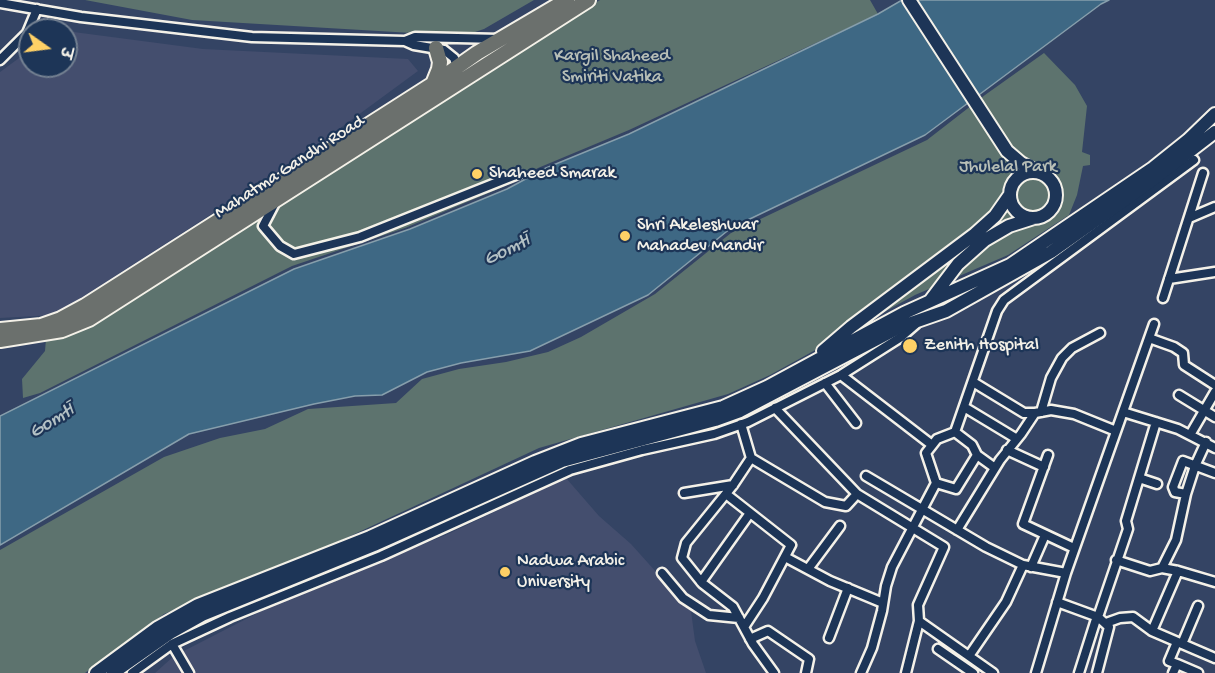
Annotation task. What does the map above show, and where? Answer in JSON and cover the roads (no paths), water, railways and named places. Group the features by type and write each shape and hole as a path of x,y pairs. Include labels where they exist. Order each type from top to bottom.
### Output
{"main road":[{"name":"Mahatma Gandhi Road","path":"0,330 41,326 61,319 85,306 500,39 567,0"},
{"name":"Mahatma Gandhi Road","path":"0,340 62,330 89,319 588,0"},
{"path":"432,84 439,69 436,48"}],"street":[{"path":"911,1 1005,148 1012,168 1010,191 1015,211 1024,217 1034,219"},
{"path":"0,3 92,18 252,37 405,41 449,53 457,67"},
{"path":"0,60 27,33 37,9"},
{"path":"405,41 415,37 500,39"},
{"path":"96,673 157,628 198,605 370,537 544,458 581,444 723,406 767,387 904,313 1010,265 1153,168 1188,140 1215,114"},
{"path":"113,673 170,633 202,615 344,558 562,461 715,420 740,411 900,327 946,311 1051,252 1146,185 1215,132"},
{"path":"132,673 172,644 230,617 381,556 570,470 642,450 714,434 776,408 841,375 901,337 920,321 928,303 958,264 985,240 1009,226 1044,216 1052,209 1056,194 1052,181 1047,176 1021,163 1005,148"},
{"path":"861,673 872,648 892,567 936,483 927,453 937,439 955,432 997,311 1004,300 1194,160"},
{"path":"801,369 851,327 975,234 1001,209 1022,174 1037,172"},
{"path":"1163,298 1203,173"},
{"path":"278,197 263,226 280,246 294,254 360,237 518,174"},
{"path":"1189,218 1215,207"},
{"path":"1014,273 1029,275 1083,241"},
{"path":"1169,279 1215,272"},
{"path":"1036,673 1074,548 1154,324"},
{"path":"957,530 997,464 1038,412 1050,378 1062,358 1072,348 1100,333"},
{"path":"1149,339 1174,347 1183,353 1184,365 1215,385"},
{"path":"841,375 932,445"},
{"path":"973,382 1024,413 1051,410 1074,414 1116,431"},
{"path":"825,383 856,423"},
{"path":"1190,435 1215,392"},
{"path":"1179,395 1215,417"},
{"path":"964,407 1017,440"},
{"path":"776,408 857,495 944,547 918,604 919,621 906,673"},
{"path":"1123,411 1190,435 1215,448"},
{"path":"1079,673 1128,529 1126,521 1156,422"},
{"path":"741,424 751,458 825,502 846,506 857,495"},
{"path":"955,432 972,445 977,455 997,464"},
{"path":"1162,568 1176,540 1186,494 1206,442"},
{"path":"1007,450 1044,467"},
{"path":"1048,454 1023,524 1074,548"},
{"path":"936,483 956,489 977,455"},
{"path":"751,458 733,485 686,543 682,558 701,582 733,607 750,639 774,673"},
{"path":"1186,494 1175,492 1173,487 1183,461 1215,473"},
{"path":"866,476 957,530 1027,566 1066,573"},
{"path":"1139,478 1157,484"},
{"path":"684,493 733,485"},
{"path":"726,494 791,545 763,598 744,627"},
{"path":"701,582 750,513"},
{"path":"808,569 840,526"},
{"path":"969,656 1006,602 1045,535"},
{"path":"785,557 884,603"},
{"path":"1116,560 1150,571 1162,568 1215,582"},
{"path":"1152,631 1178,571"},
{"path":"662,573 683,598 709,615 739,618"},
{"path":"829,638 848,588"},
{"path":"1057,602 1097,616 1109,627 1097,673"},
{"path":"1198,606 1169,661 1198,673"},
{"path":"1106,623 1120,618 1133,617 1152,631 1215,658"},
{"path":"919,621 993,673"},
{"path":"750,639 768,631 808,659 806,673"},
{"path":"172,644 189,673"},
{"path":"938,649 973,673"},
{"path":"1173,673 1177,664"}],"water":[{"name":"Gomtī","path":"902,0 1109,0 925,135 731,228 648,295 530,351 461,363 427,372 382,395 355,396 314,404 189,434 0,545 0,416 294,269 410,229 507,189 546,168 629,134 878,14"}],"place":[{"name":"Shaheed Smarak","path":"477,174"},
{"name":"Shri Akeleshwar Mahadev Mandir","path":"625,236"},
{"name":"Zenith Hospital","path":"910,346"},
{"name":"Nadwa Arabic University","path":"505,572"}],"park label":[{"name":"Kargil Shaheed Smiriti Vatika","path":"612,67"},
{"name":"Jhulelal Park","path":"1008,168"}]}
